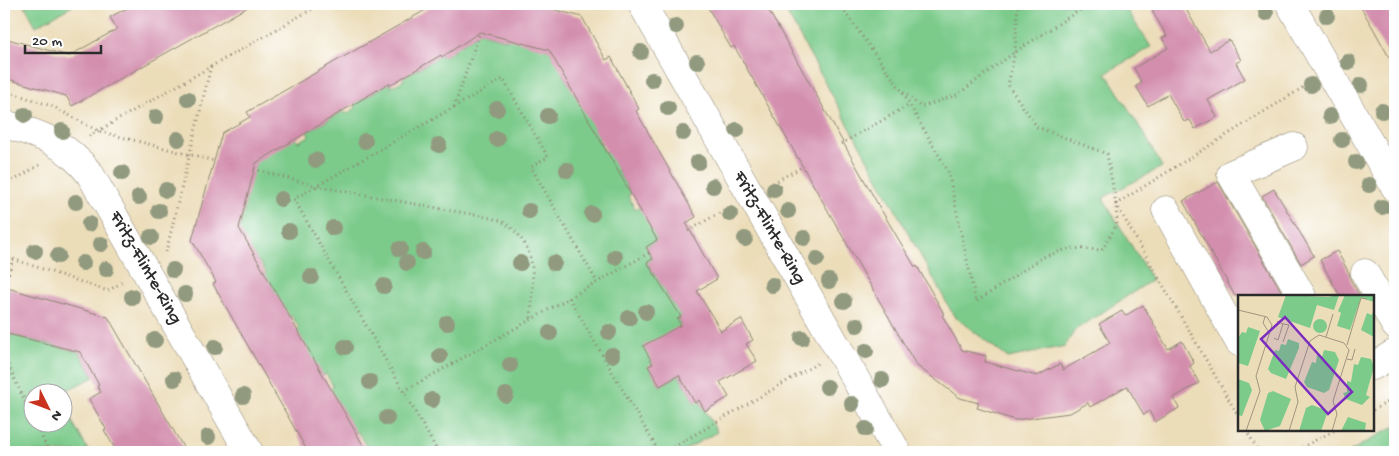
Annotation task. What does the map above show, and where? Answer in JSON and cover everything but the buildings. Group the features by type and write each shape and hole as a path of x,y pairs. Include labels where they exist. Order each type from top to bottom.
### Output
{"street":[{"name":"Fritz-Flinte-Ring","path":"642,4 897,452"},
{"path":"1290,4 1384,144 1395,187"},
{"name":"Fritz-Flinte-Ring","path":"4,124 48,138 67,150 90,174 249,452"},
{"path":"1294,147 1230,174 1301,295"},
{"path":"1166,210 1238,340"},
{"path":"1365,273 1395,325"},
{"path":"1374,365 1395,353"}],"path":[{"path":"83,139 321,4"},
{"path":"839,4 901,90 948,171 976,302 1043,258 1070,248 1102,250 1117,224 1116,204 1107,154 1037,127 1008,85 1015,52 1018,4"},
{"path":"901,90 921,107 957,95 1015,52 1089,4"},
{"path":"454,107 480,32"},
{"path":"438,452 294,199 503,79 548,157 531,167 597,282"},
{"path":"4,90 54,107 98,131 214,161"},
{"path":"842,144 909,105"},
{"path":"4,186 44,163"},
{"path":"254,169 316,186 481,216 505,223 517,233 529,250 533,264 531,320"},
{"path":"404,392 649,253"},
{"path":"4,288 13,259"},
{"path":"569,298 659,452"},
{"path":"665,452 839,351"},
{"path":"4,356 22,395"},
{"path":"1374,409 1395,398"},
{"path":"1247,431 1259,452"},
{"path":"1293,452 1333,431"},
{"path":"41,434 49,452"}],"green space":[{"path":"24,4 76,4 36,26"},
{"path":"782,4 1123,4 1151,47 1106,73 1146,137 1162,167 1103,198 1152,280 1075,330 1065,346 1008,358 954,316"},
{"path":"480,32 507,40 508,37 553,51 565,72 562,73 566,80 604,135 598,139 605,152 612,148 617,170 631,194 628,196 635,209 643,204 657,240 646,247 653,259 647,263 655,276 662,272 666,293 673,305 677,302 684,315 677,319 687,337 649,367 660,386 679,375 695,403 699,400 717,432 681,452 363,452 361,449 366,446 358,432 352,434 327,391 333,386 326,374 319,378 310,353 293,332 299,328 292,316 286,319 259,276 266,272 259,261 253,265 238,234 245,210 241,209 256,162 295,137 298,142 309,136 307,132 344,111 346,114 356,108 355,104 389,83 391,87 404,80 402,76 411,73 441,55 443,57 454,51 452,46 460,45"},
{"path":"4,333 79,352 94,377 72,388 72,384 22,384 22,434 72,434 72,421 89,452 4,452"},
{"path":"1395,426 1395,452 1349,452"}]}
